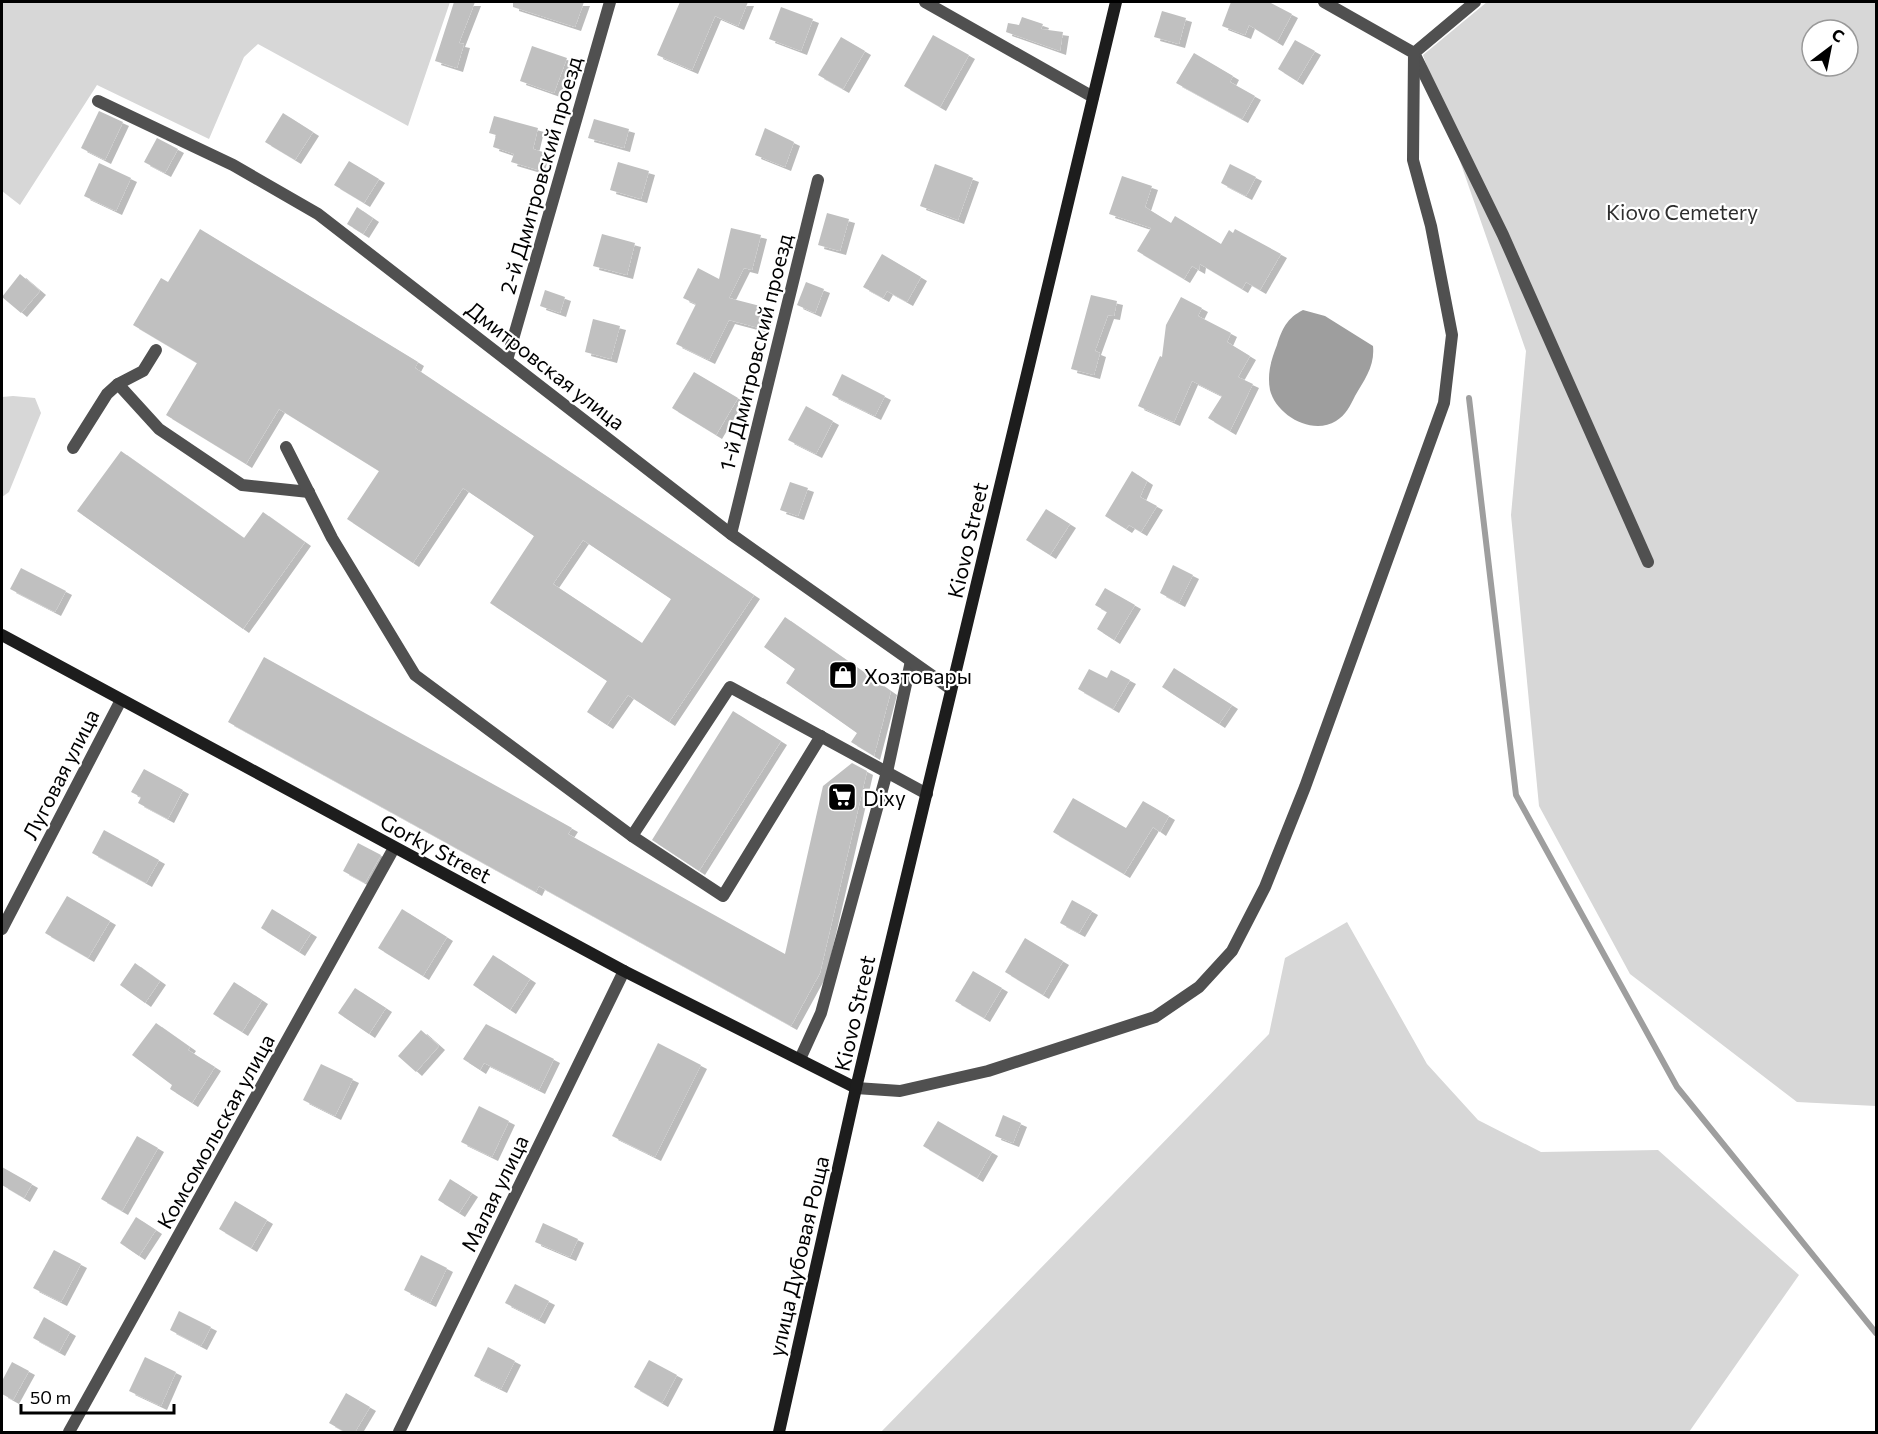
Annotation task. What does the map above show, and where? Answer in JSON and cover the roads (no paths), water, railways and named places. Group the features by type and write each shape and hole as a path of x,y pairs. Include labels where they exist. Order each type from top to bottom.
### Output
{"main road":[{"name":"Kiovo Street","path":"856,1088 1116,2"},
{"name":"Gorky Street","path":"2,636 624,971 856,1088"},
{"name":"улица Дубовая Роща","path":"779,1432 856,1088"}],"street":[{"name":"2-й Дмитровский проезд","path":"507,360 610,2"},
{"path":"925,2 1093,97"},
{"path":"1324,2 1414,53 1503,235 1648,562"},
{"path":"856,1088 900,1091 988,1071 1155,1017 1199,987 1232,951 1265,888 1305,787 1444,403 1452,335 1431,226 1413,160 1414,53 1475,2"},
{"name":"Дмитровская улица","path":"98,101 233,165 318,214 731,534 951,689"},
{"name":"1-й Дмитровский проезд","path":"731,534 818,180"},
{"path":"73,448 107,394 118,384 143,371 156,350"},
{"path":"118,384 159,429 242,485 309,492"},
{"path":"286,447 332,538 415,675 632,836 723,896 821,736"},
{"path":"800,1059 821,1013 887,772 910,661"},
{"path":"632,836 730,687 927,794"},
{"name":"Луговая улица","path":"2,929 121,700"},
{"name":"Комсомольская улица","path":"69,1432 394,848"},
{"name":"Малая улица","path":"399,1432 624,971"}],"waterway":[{"path":"1469,398 1516,795 1677,1087 1876,1333"}],"place":[{"name":"Хозтовары","path":"843,675"},
{"name":"Dixy","path":"842,797"}],"park label":[{"name":"Kiovo Cemetery","path":"1682,211"}]}
